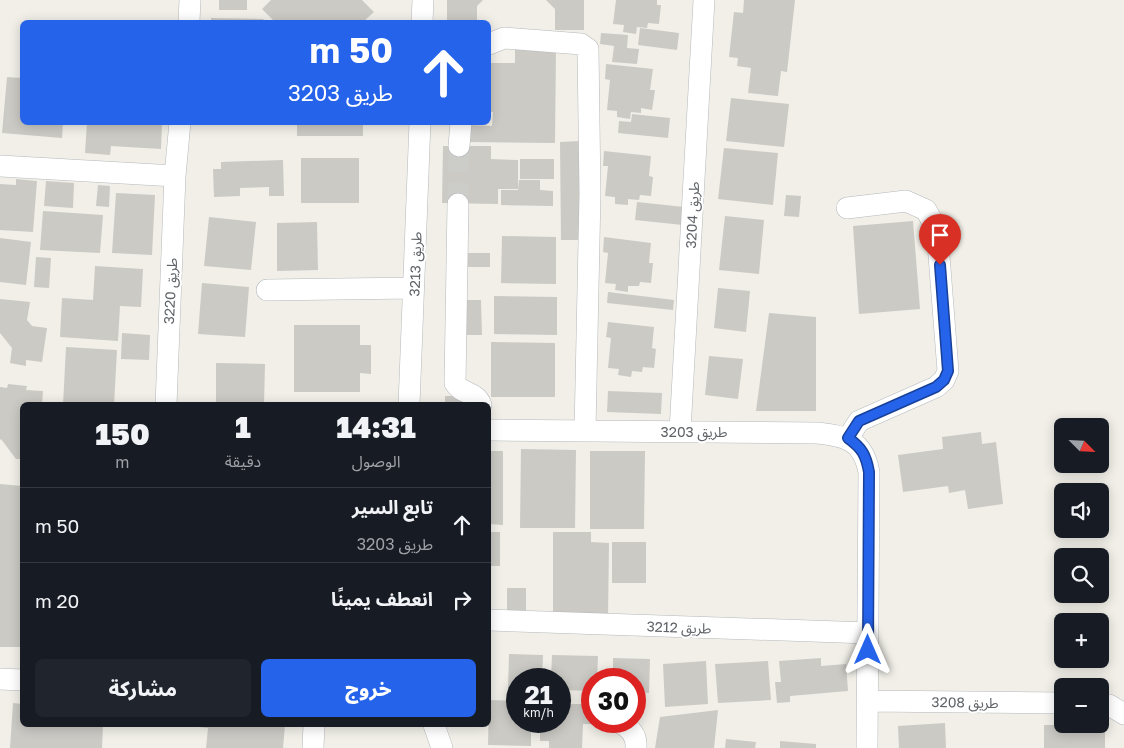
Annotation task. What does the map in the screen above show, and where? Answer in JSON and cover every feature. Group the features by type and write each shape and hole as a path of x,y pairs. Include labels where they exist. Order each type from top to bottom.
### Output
{"street":[{"path":"188,20 190,0"},
{"path":"422,0 422,20"},
{"name":"طريق 3204","path":"680,431 704,0"},
{"path":"491,43 504,38 581,44 588,49 590,194 585,431"},
{"name":"طريق 3220","path":"166,402 175,176 180,125"},
{"name":"طريق 3213","path":"409,402 420,125"},
{"path":"459,146 461,125"},
{"path":"0,166 175,176"},
{"path":"847,208 906,201 926,210 937,230 948,371 944,380 936,387 859,421 848,438 858,445 864,454 869,472 867,748"},
{"path":"458,204 455,383 458,388 472,393 480,402"},
{"path":"267,290 414,288"},
{"name":"طريق 3203","path":"491,430 817,433 848,438"},
{"name":"طريق 3212","path":"491,620 868,633"},
{"path":"0,680 20,680"},
{"name":"طريق 3208","path":"868,701 1054,703"},
{"path":"1109,705 1124,714"},
{"path":"313,748 314,727"},
{"path":"435,727 442,748"},
{"path":"632,733 636,748"}],"building":[{"path":"219,0 247,0 247,10 219,10"},
{"path":"271,0 362,0 374,12 365,20 273,20 262,9"},
{"path":"447,0 483,0 477,6 477,20 447,20"},
{"path":"546,0 584,0 584,30 555,30 555,9"},
{"path":"616,0 657,0 657,5 661,5 659,24 648,23 647,28 637,27 636,34 623,32 624,25 613,24"},
{"path":"744,0 795,0 787,72 781,71 778,96 748,93 751,68 737,66 738,58 729,57 734,12 743,13"},
{"path":"211,18 264,20 211,20"},
{"path":"640,28 679,33 677,50 638,45"},
{"path":"601,33 628,35 627,48 639,49 637,64 612,62 614,46 600,44"},
{"path":"515,47 556,48 555,143 468,142 468,125 492,126 491,63 515,63"},
{"path":"606,64 653,69 650,90 655,90 652,110 641,108 641,113 631,112 630,119 617,117 617,111 607,110 610,80 605,79"},
{"path":"7,77 20,78 20,125 63,125 62,138 2,133"},
{"path":"731,98 789,104 784,147 726,141"},
{"path":"632,114 670,118 668,138 618,133 619,121 631,122"},
{"path":"87,125 162,125 161,149 111,146 110,155 85,153"},
{"path":"297,125 363,125 363,136 297,136"},
{"path":"580,141 586,240 561,240 560,142"},
{"path":"443,146 491,146 491,159 518,160 518,189 498,189 498,204 442,203"},
{"path":"724,148 778,153 773,205 718,199"},
{"path":"604,151 651,156 649,176 653,177 651,196 640,195 639,200 628,199 628,205 615,204 615,197 605,196 608,166 603,166"},
{"path":"301,158 359,158 359,203 301,203"},
{"path":"520,159 554,159 554,179 520,179"},
{"path":"283,160 284,196 269,196 269,187 240,188 240,196 214,197 213,169 221,169 221,162"},
{"path":"16,179 37,181 33,232 0,230 0,184 16,185"},
{"path":"519,180 540,180 540,190 553,191 553,206 501,205 501,190 518,190"},
{"path":"46,181 74,183 73,208 44,206"},
{"path":"98,185 110,186 109,207 96,206"},
{"path":"116,193 155,195 152,255 112,253"},
{"path":"786,195 801,196 799,217 784,216"},
{"path":"637,202 684,207 683,225 635,220"},
{"path":"43,211 103,215 100,253 40,250"},
{"path":"725,216 764,220 759,274 719,270"},
{"path":"209,217 256,222 251,270 204,266"},
{"path":"913,221 920,309 859,314 853,226"},
{"path":"317,222 318,270 277,271 277,223"},
{"path":"502,236 556,237 556,284 501,283"},
{"path":"604,237 651,243 649,263 653,263 651,283 640,282 639,286 628,286 628,292 615,290 616,284 605,283 608,253 603,252"},
{"path":"0,238 31,242 26,285 0,282"},
{"path":"459,253 490,253 490,267 460,267"},
{"path":"36,257 51,258 49,288 34,287"},
{"path":"95,266 143,269 141,307 120,306 118,341 60,337 62,298 93,300"},
{"path":"202,283 249,287 245,337 198,334"},
{"path":"718,288 750,291 746,332 714,328"},
{"path":"608,292 674,300 673,310 607,303"},
{"path":"494,296 557,297 557,335 494,334"},
{"path":"0,299 30,302 27,320 32,326 47,328 42,362 26,360 26,366 10,363 12,348 0,333"},
{"path":"459,300 481,300 482,335 460,335"},
{"path":"769,313 816,317 816,411 756,411"},
{"path":"608,322 654,327 652,348 656,349 654,368 643,367 642,372 632,371 631,377 618,375 619,369 608,368 611,338 606,337"},
{"path":"294,325 360,325 360,345 371,345 371,374 360,373 360,392 294,392"},
{"path":"122,333 150,335 149,360 121,359"},
{"path":"491,342 555,343 555,397 491,397"},
{"path":"66,347 117,350 114,402 63,402"},
{"path":"709,356 743,359 738,399 705,395"},
{"path":"216,363 265,364 264,402 216,402"},
{"path":"8,384 27,386 26,390 43,391 42,402 20,402 20,459 16,459 0,440 0,387 7,388"},
{"path":"608,391 662,393 661,414 607,412"},
{"path":"445,396 471,396 471,402 445,402"},
{"path":"981,432 982,444 996,442 1003,504 968,509 965,490 949,493 948,486 903,492 898,455 943,449 942,437"},
{"path":"521,449 576,450 575,528 520,528"},
{"path":"491,451 503,451 503,525 491,524"},
{"path":"590,451 645,451 644,529 590,529"},
{"path":"0,484 20,486 20,647 0,647"},
{"path":"491,532 500,532 500,566 491,566"},
{"path":"553,532 591,532 591,542 609,543 608,618 553,619"},
{"path":"612,542 646,542 646,583 612,583"},
{"path":"507,588 526,588 526,616 507,616"},
{"path":"509,654 543,655 542,668 509,668"},
{"path":"552,655 598,656 597,668 581,668 581,691 571,690 571,668 551,668"},
{"path":"613,658 650,659 649,693 646,693 646,668 613,668"},
{"path":"821,658 821,666 846,664 848,691 790,696 790,702 777,703 775,682 781,682 779,661"},
{"path":"706,661 708,704 665,707 663,664"},
{"path":"768,661 771,700 718,703 715,664"},
{"path":"491,700 506,701 506,733 531,733 531,746 488,745 488,727 491,727"},
{"path":"13,703 20,704 20,727 103,727 102,748 10,748"},
{"path":"571,704 581,704 582,748 549,748 549,741 540,741 540,733 571,733"},
{"path":"718,710 714,748 655,748 660,717"},
{"path":"945,723 946,748 899,748 898,726"},
{"path":"1044,725 1054,725 1054,733 1105,733 1105,748 1044,748"},
{"path":"199,727 285,727 283,748 206,748 208,728"},
{"path":"726,739 756,742 755,748 725,748"},
{"path":"780,741 816,744 816,748 780,748"}],"tunnel":[{"path":"458,204 459,146"}],"route":[{"path":"868,650 869,472 864,454 858,445 848,438 859,421 936,387 944,380 948,371 940,265"}]}
